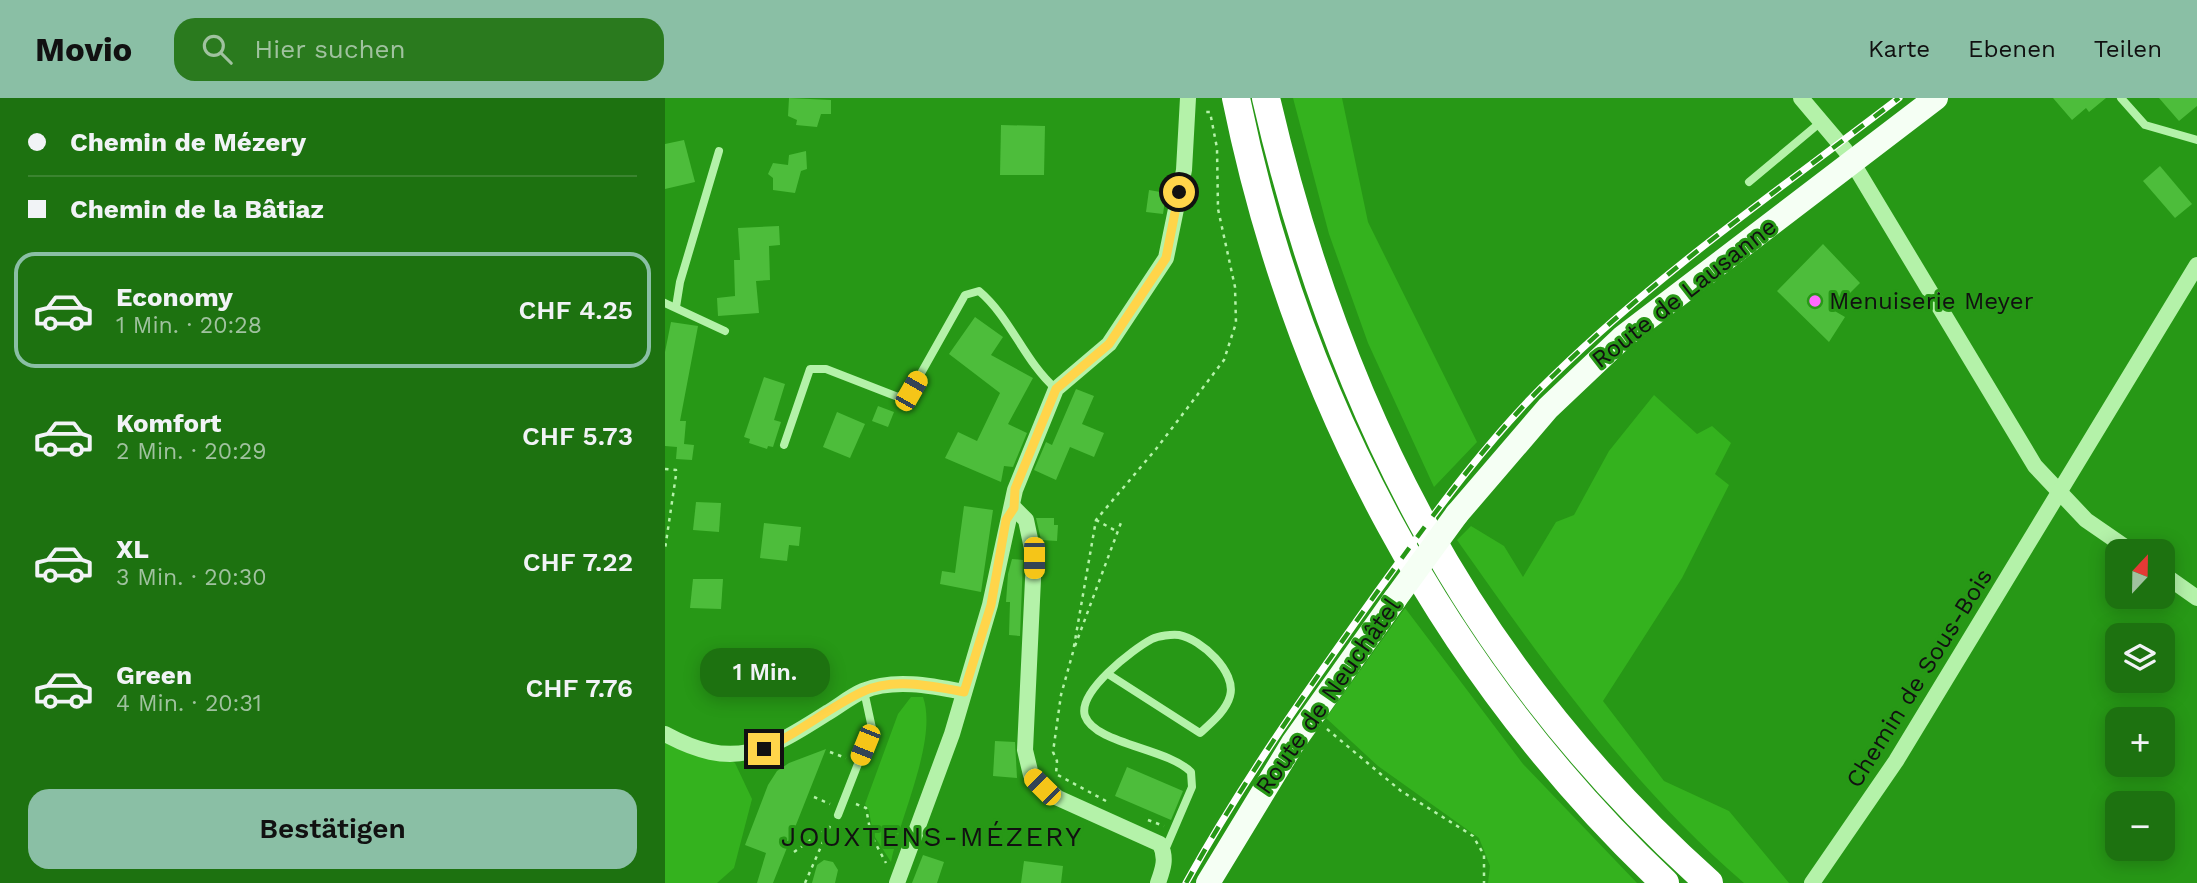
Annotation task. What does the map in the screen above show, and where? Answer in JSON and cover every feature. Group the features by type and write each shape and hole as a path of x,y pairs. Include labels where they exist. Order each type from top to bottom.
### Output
{"highway":[{"path":"1236,98 1258,192 1304,339 1353,454 1399,542 1443,617 1520,725 1608,827 1665,883"},
{"path":"1266,98 1298,223 1332,327 1364,408 1423,525 1468,601 1543,706 1629,806 1709,883"}],"main road":[{"name":"Route de Lausanne","path":"1457,514 1540,417 1623,337 1936,98"},
{"name":"Route de Neuchâtel","path":"1207,883 1311,715 1457,514"}],"street":[{"path":"897,883 964,692 991,605 1006,520 1014,508 1015,489 1056,389 1109,344 1166,258 1184,170 1188,98"},
{"path":"1801,98 1853,162 2035,466 2086,520 2114,539"},
{"name":"Chemin de Sous-Bois","path":"1812,883 1896,761 2060,495 2197,265"},
{"path":"1014,508 1026,520 1034,558 1025,750 1031,775 1058,798 1150,837 1160,844 1164,853 1164,868 1158,883"},
{"path":"2175,582 2197,598"},
{"path":"665,734 703,752 720,755 764,749 787,739 863,691 902,684 964,692"}],"lane":[{"path":"2121,98 2145,125 2197,140"},
{"path":"1749,182 1822,121"},
{"path":"676,307 680,282 719,151"},
{"path":"784,445 810,369 825,369 898,397 911,391 965,295 979,291 992,302 1039,374 1056,389"},
{"path":"665,303 725,331"},
{"path":"1108,674 1200,733 1219,716 1230,696 1231,682 1215,658 1195,642 1178,635 1154,637 1095,684 1085,700 1085,715 1097,732 1180,761 1191,772 1192,787 1164,853"},
{"path":"840,807 872,728 863,691"}],"path":[{"path":"1073,652 1096,520 1156,449 1224,360 1236,323 1234,287 1219,209 1217,148 1210,112"},
{"path":"665,469 676,470 665,549"},
{"path":"1096,520 1118,531"},
{"path":"1112,804 1056,774 1055,733 1061,695 1073,652 1122,520"},
{"path":"1311,715 1401,791 1473,836 1484,855 1484,883"},
{"path":"830,752 858,763"},
{"path":"814,797 840,807 866,808 870,835 886,863"},
{"path":"805,883 840,807"},
{"path":"1137,815 1174,830"},
{"path":"794,852 829,828"}],"green space":[{"path":"1293,98 1342,98 1368,222 1477,442 1434,487 1368,343 1329,234"},
{"path":"1654,395 1697,434 1712,426 1731,443 1715,474 1729,485 1682,578 1603,701 1664,781 1729,811 1789,883 1744,883 1664,806 1590,721 1457,540 1471,526 1504,546 1523,577 1556,522 1574,515 1609,451"},
{"path":"1405,608 1523,764 1637,883 1488,883 1490,866 1479,838 1378,766 1326,718"},
{"path":"911,697 923,697 926,734 891,862 873,834 865,804 898,714"},
{"path":"665,726 735,763 752,799 734,868 717,883 665,883"}],"building":[{"path":"789,98 831,100 831,114 821,114 817,127 796,125 797,120 788,116"},
{"path":"2053,98 2106,98 2089,112 2086,108 2072,120"},
{"path":"2159,98 2197,98 2197,106 2179,121"},
{"path":"1001,125 1045,126 1044,175 1000,175"},
{"path":"684,140 695,182 665,189 665,144"},
{"path":"806,151 807,169 801,171 795,193 773,190 773,178 768,174 773,163 788,165 789,155"},
{"path":"2160,166 2192,204 2175,218 2143,181"},
{"path":"1149,190 1166,193 1163,214 1146,212"},
{"path":"779,226 780,245 769,246 770,280 756,281 759,313 718,316 717,298 735,296 734,260 740,260 738,228"},
{"name":"Menuiserie Meyer","path":"1823,244 1860,283 1833,310 1845,317 1829,342 1777,291"},
{"path":"975,317 1003,337 991,355 1033,378 1008,424 1027,433 1013,467 1004,466 1001,482 945,458 958,432 977,441 1000,393 949,354"},
{"path":"671,322 698,326 680,421 686,421 684,444 694,445 692,460 676,459 677,447 665,446 665,352"},
{"path":"764,377 785,384 774,420 781,422 773,447 768,446 767,449 749,443 750,439 744,437"},
{"path":"1076,389 1094,396 1082,424 1104,433 1094,457 1070,447 1056,480 1034,470 1046,442 1052,445"},
{"path":"878,406 894,412 888,427 872,421"},
{"path":"837,412 865,424 850,458 823,447"},
{"path":"696,502 721,503 719,532 693,530"},
{"path":"964,506 993,510 981,592 940,584 942,571 955,573"},
{"path":"1036,518 1054,518 1054,525 1058,525 1057,541 1041,540"},
{"path":"764,523 801,527 799,546 789,545 787,561 760,558"},
{"path":"1012,559 1023,560 1020,636 1009,635 1010,602 1006,602"},
{"path":"693,579 723,579 721,609 690,608"},
{"path":"995,741 1015,742 1017,778 993,776"},
{"path":"826,749 773,883 757,883 766,853 745,845 768,785 777,771 789,763"},
{"path":"1127,767 1183,791 1171,820 1115,796"},
{"path":"923,855 944,862 937,883 912,883"},
{"path":"824,860 833,862 838,870 835,883 812,883 817,865"},
{"path":"1024,861 1063,866 1061,883 1021,883"}],"railway":[{"path":"1186,883 1253,772 1325,665 1438,509 1482,453 1530,399 1595,337 1679,265 1899,98"}],"place":[{"name":"Menuiserie Meyer","path":"1815,301"}],"district":[{"name":"JOUXTENS-MÉZERY","path":"932,836"}],"route":[{"path":"764,749 787,739 863,691 902,684 964,692 983,622 991,605 1006,520 1014,508 1015,489 1056,389 1109,344 1166,258 1179,192"}]}
